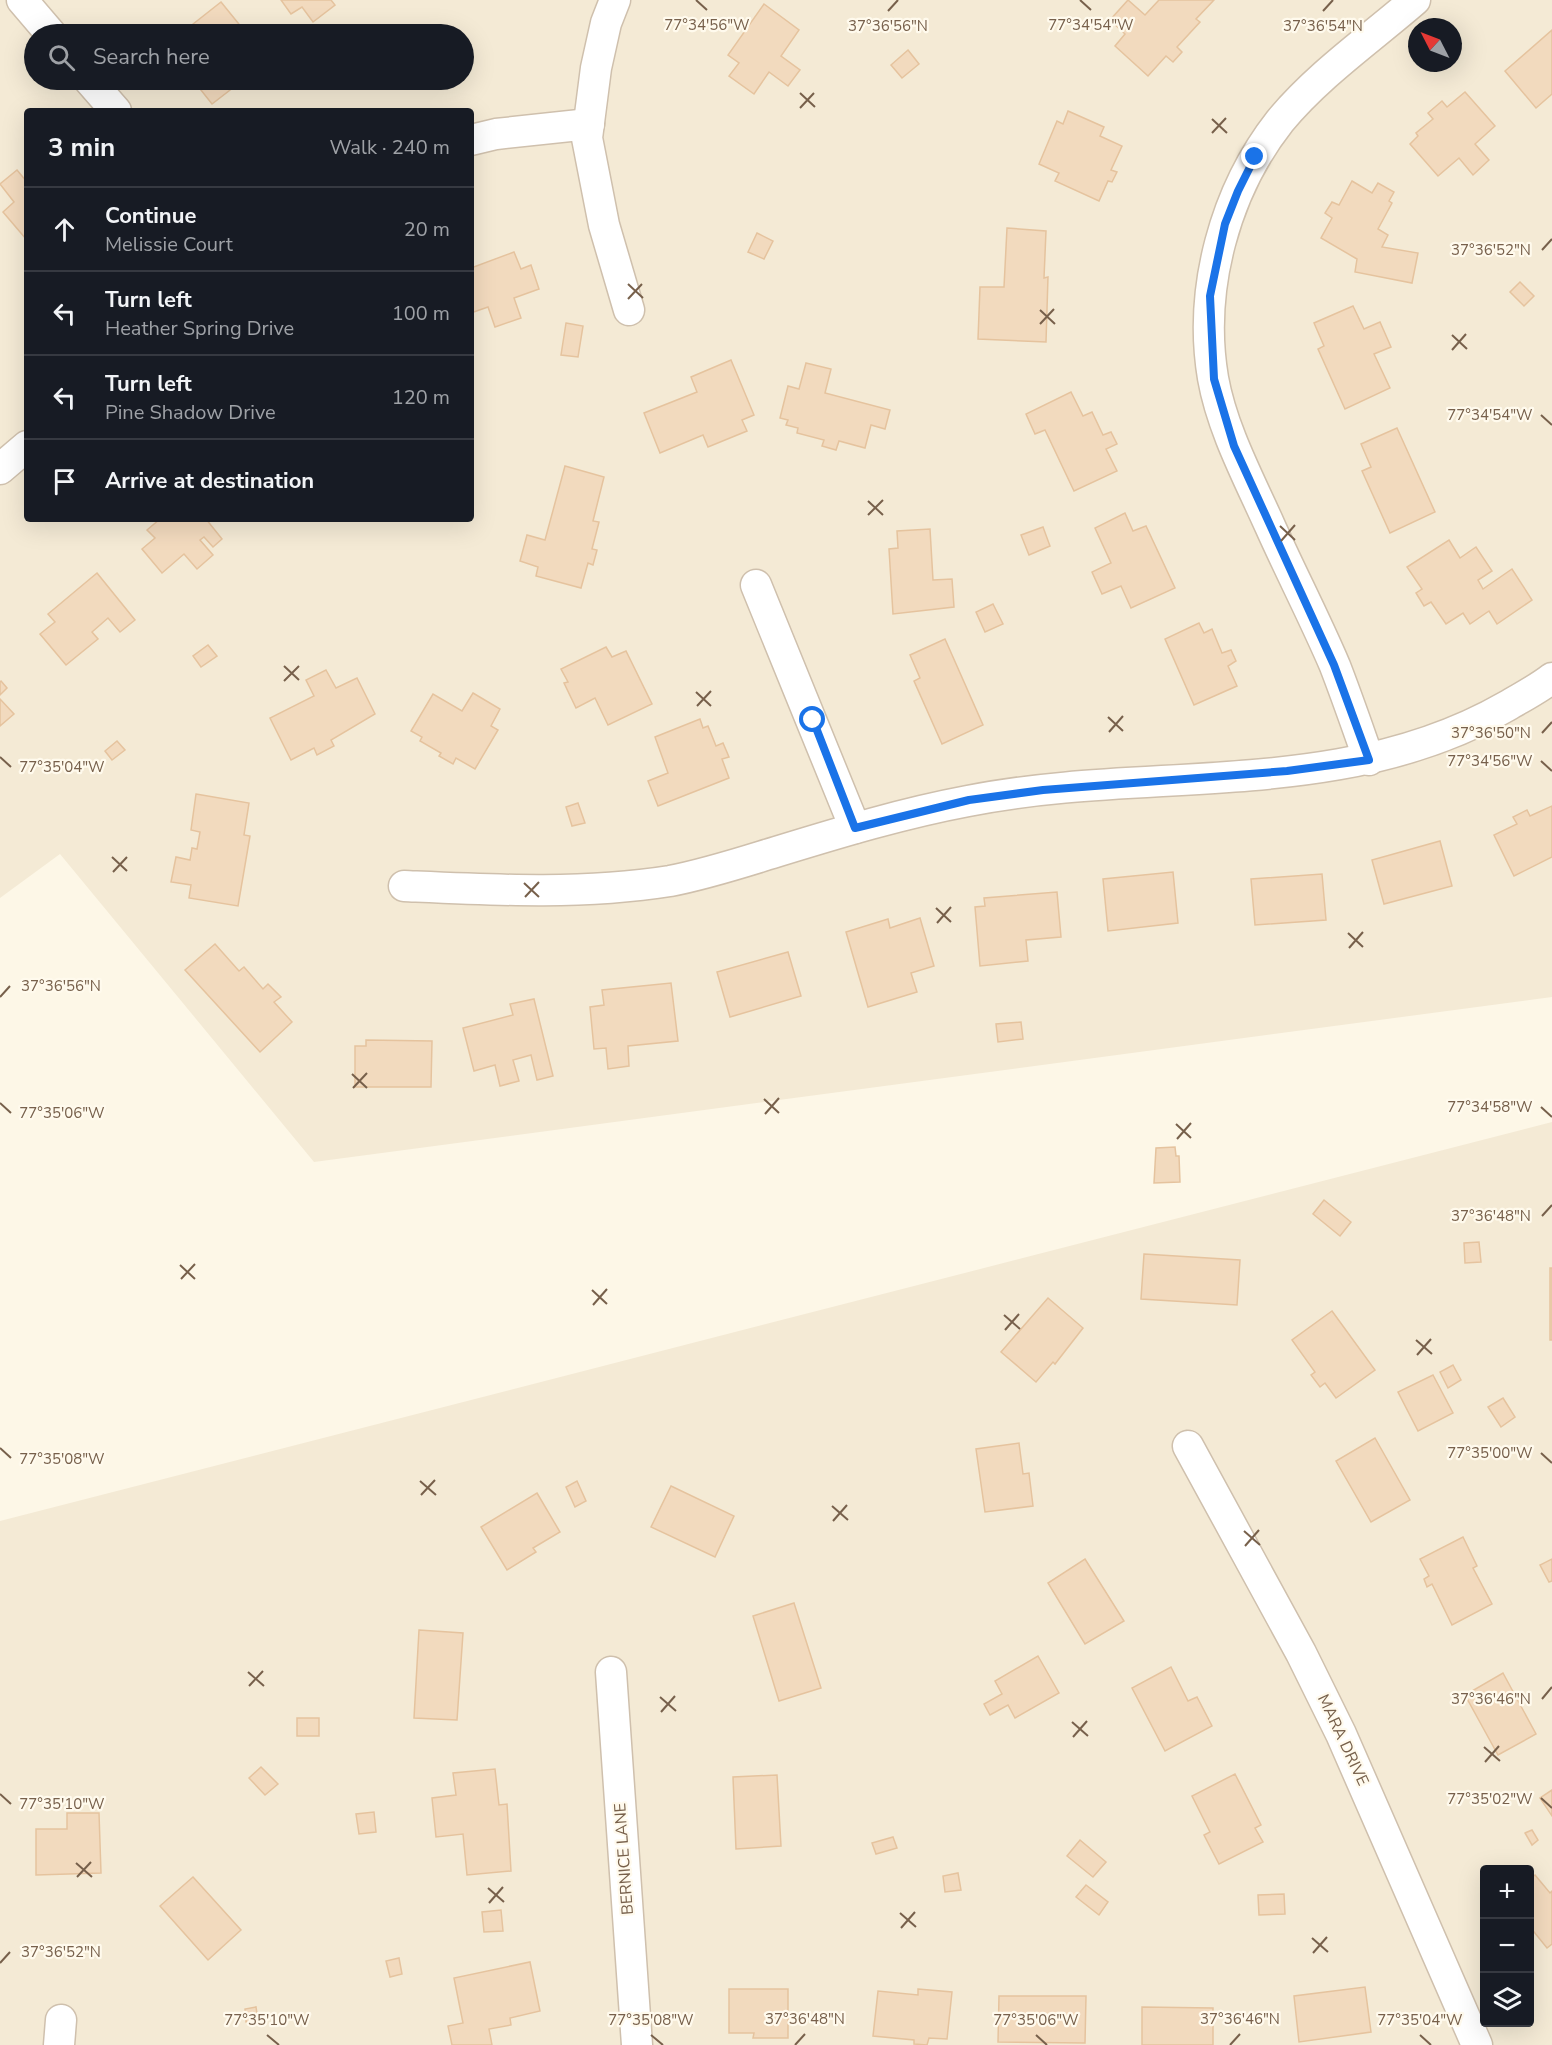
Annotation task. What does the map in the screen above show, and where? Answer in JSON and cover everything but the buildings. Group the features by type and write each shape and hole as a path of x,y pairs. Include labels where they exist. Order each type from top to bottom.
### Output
{"street":[{"path":"22,0 42,24"},
{"path":"615,0 606,23 596,68 587,138 604,225 629,310"},
{"path":"1369,760 1334,665 1234,446 1214,379 1210,296 1225,224 1255,157 1280,122 1306,93 1415,0"},
{"path":"98,90 113,108"},
{"path":"474,139 496,134 589,124"},
{"path":"0,470 24,449"},
{"path":"756,585 855,828"},
{"path":"404,886 516,890 602,888 671,880 855,828 969,800 1033,792 1287,771 1369,760 1401,752 1451,734 1487,717 1552,678"},
{"name":"MARA DRIVE","path":"1188,1446 1301,1653 1341,1734 1477,2045"},
{"name":"BERNICE LANE","path":"611,1672 637,2045"}],"shaded area":[{"path":"0,0 1552,0 1552,997 314,1162 60,854 0,898"},
{"path":"1552,1122 1552,2045 0,2045 0,1521"}],"route":[{"path":"813,720 855,828 969,800 1043,790 1287,771 1369,760 1334,665 1234,446 1214,379 1210,348 1210,296 1225,224 1255,157"}]}
